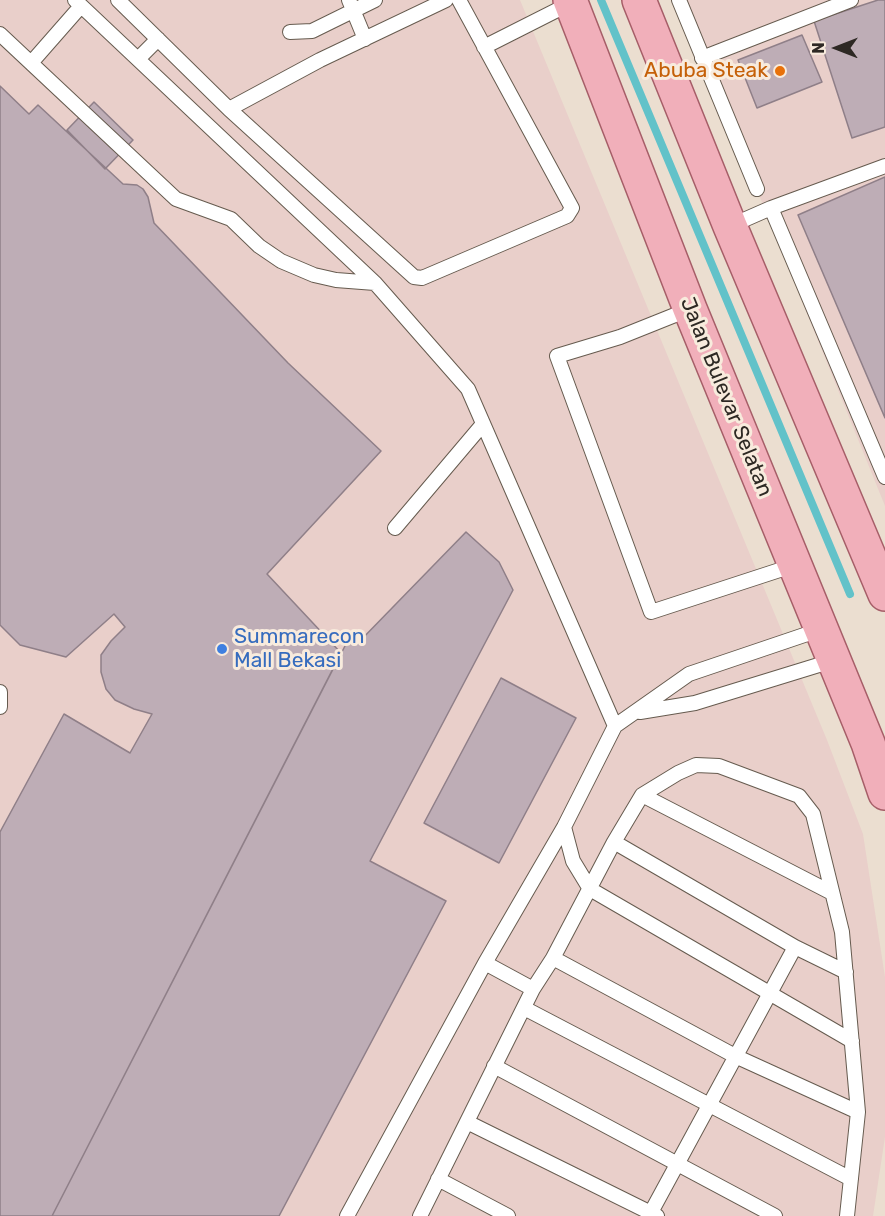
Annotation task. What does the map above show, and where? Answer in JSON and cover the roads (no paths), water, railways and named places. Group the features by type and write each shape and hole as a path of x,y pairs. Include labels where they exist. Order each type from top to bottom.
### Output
{"main road":[{"path":"639,0 730,226 885,594"},
{"name":"Jalan Bulevar Selatan","path":"570,2 690,309 835,660 885,793"}],"lane":[{"path":"118,0 230,109 414,277 422,278 567,216 572,208 459,0"},
{"path":"290,32 308,32 352,5 375,0"},
{"path":"230,109 446,0"},
{"path":"679,0 757,189"},
{"path":"702,58 851,0"},
{"path":"484,47 570,2"},
{"path":"31,63 78,3 375,283 468,389 615,726"},
{"path":"352,5 365,39"},
{"path":"0,34 176,199 231,219 259,246 280,261 324,278 375,283"},
{"path":"138,59 158,39"},
{"path":"730,226 771,208 885,166"},
{"path":"771,208 885,477"},
{"path":"690,309 620,337 557,356 651,612 795,565"},
{"path":"394,528 483,424"},
{"path":"347,1216 485,963 564,827 615,726 689,674 822,629"},
{"path":"635,713 695,703 835,660"},
{"path":"0,692 0,707"},
{"path":"420,1216 532,989 553,958 614,842 642,795 696,765 719,766 798,796 813,814 842,932 852,1041 858,1112 847,1216"},
{"path":"642,795 832,893"},
{"path":"564,827 573,861 590,889 852,1041"},
{"path":"614,842 795,947 846,972"},
{"path":"467,1122 652,1215 795,947"},
{"path":"553,958 735,1056 858,1112"},
{"path":"485,963 532,989"},
{"path":"524,1008 851,1179"},
{"path":"494,1066 775,1216"},
{"path":"438,1179 508,1216"}],"waterway":[{"path":"601,0 850,594"}],"place":[{"name":"Abuba Steak","path":"780,71"},
{"name":"Summarecon Mall Bekasi","path":"222,649"}]}
